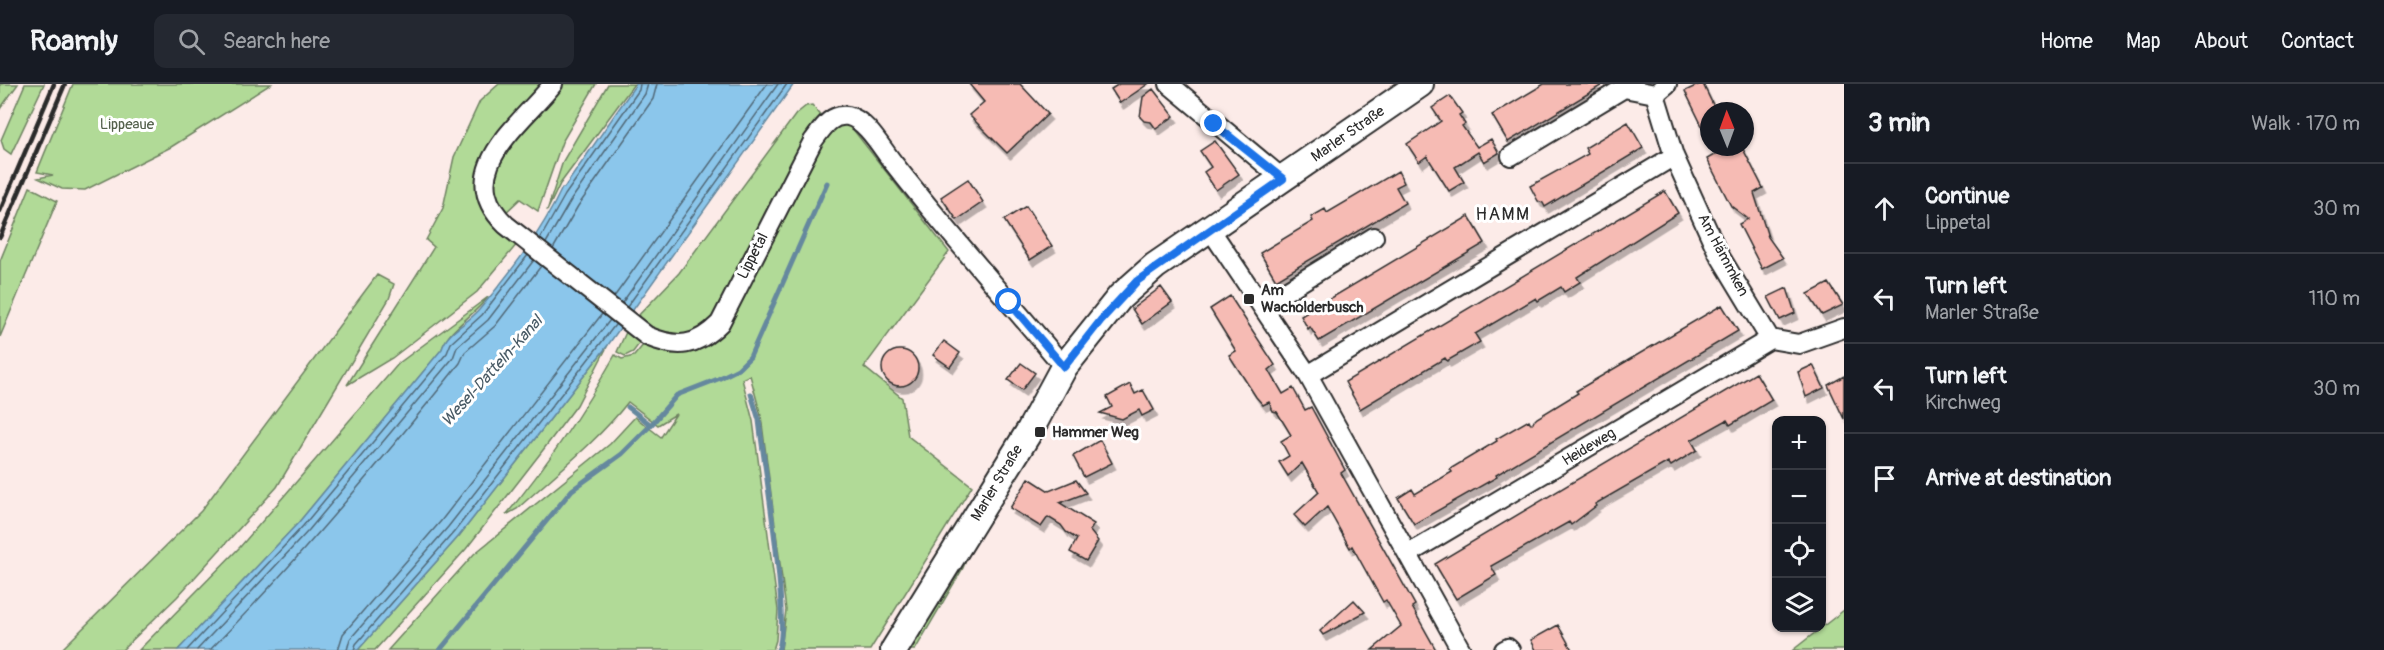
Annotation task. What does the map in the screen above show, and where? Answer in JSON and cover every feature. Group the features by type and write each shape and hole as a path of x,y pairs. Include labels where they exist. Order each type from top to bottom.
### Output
{"main road":[{"name":"Marler Straße","path":"894,650 1030,430 1064,367 1101,320 1137,281 1420,84"}],"street":[{"name":"Lippetal","path":"553,84 497,149 485,176 487,201 494,213 518,235 647,336 672,344 700,340 711,333 724,316 813,141 826,123 841,116 847,116 864,127 921,199 1064,367"},
{"path":"1169,84 1283,179"},
{"name":"Am Hämmken","path":"1511,156 1624,88 1661,89 1674,156 1718,253 1770,339"},
{"path":"1308,375 1674,156"},
{"path":"1210,229 1308,375 1461,650"},
{"path":"1263,305 1374,237"},
{"path":"1770,339 1798,344 1844,328"},
{"name":"Heideweg","path":"1408,554 1770,339"},
{"path":"1504,650 1508,648 1510,650"}],"green space":[{"path":"0,84 18,84 0,109"},
{"path":"25,84 44,84 11,154 4,149 1,140"},
{"name":"Lippeaue","path":"73,84 271,84 171,147 85,190 62,189 38,178 53,175 37,172"},
{"path":"499,84 545,84 508,123 493,143 481,162 476,182 479,202 492,222 518,243 477,292 392,358 347,385 434,247 426,240 443,208 454,157 480,101"},
{"path":"562,84 596,84 562,142 538,211 520,199 504,214 493,188 496,169 512,144"},
{"path":"608,84 634,84 560,184 547,211 563,161"},
{"path":"812,105 824,119 714,317 696,333 680,336 656,331 636,318 679,273 796,114 806,106"},
{"path":"833,123 848,123 949,252 864,367 902,398 908,436 972,486 870,650 781,650 786,610 761,416 750,375 742,379 753,421 778,610 773,650 388,650 474,554 610,444 635,417 661,437 676,414 658,425 628,402 575,458 517,509 506,515 564,437 615,355 622,359 634,356 644,344 666,352 688,351 708,343 726,328 818,146"},
{"path":"30,187 57,201 0,337 0,261"},
{"path":"377,275 394,284 389,299 277,487 177,597 122,650 61,650 201,511"},
{"path":"488,297 450,335 442,349 299,522 178,650 139,650 240,547 399,363"},
{"path":"627,330 642,340 633,352 625,356 617,352"},
{"path":"608,345 577,405 466,549 375,650 358,650 459,536"},
{"path":"971,548 963,568 915,650 905,650"},
{"path":"1844,610 1844,650 1793,650 1816,632 1826,632 1826,624"}],"water":[{"name":"Wesel-Datteln-Kanal","path":"636,84 794,84 608,345 459,536 358,650 178,650 299,522 442,349 448,337 474,315 491,296 525,252 562,188"}],"building":[{"path":"969,84 1020,84 1048,114 1007,153 969,115 984,102"},
{"path":"1119,84 1148,84 1120,103 1111,89"},
{"path":"1544,84 1604,84 1508,142 1492,115"},
{"path":"1703,84 1712,102 1700,102 1700,122 1685,91"},
{"path":"1153,89 1174,116 1156,129 1151,122 1144,121 1140,117 1143,97"},
{"path":"1450,96 1462,113 1459,115 1465,124 1462,126 1477,147 1491,139 1499,153 1484,162 1478,152 1455,167 1464,182 1449,191 1427,156 1419,162 1407,144 1441,121 1432,108"},
{"path":"1628,122 1643,148 1545,207 1538,201 1530,186 1588,154 1585,148"},
{"path":"1215,141 1239,174 1216,190 1204,172 1211,167 1200,151"},
{"path":"1712,156 1747,156 1763,188 1754,193 1768,237 1783,258 1762,269 1739,224 1748,219 1731,206 1707,159"},
{"path":"1398,171 1404,183 1396,187 1405,203 1276,280 1260,253 1313,221 1311,217 1325,209 1327,213"},
{"path":"968,179 983,202 957,220 941,197"},
{"path":"1665,191 1678,213 1577,277 1580,282 1564,292 1561,287 1538,301 1536,298 1475,334 1480,342 1447,361 1445,358 1360,409 1345,382"},
{"path":"1026,206 1052,246 1030,260 1004,220"},
{"path":"1469,216 1485,243 1319,341 1310,327 1308,329 1301,316"},
{"path":"1829,283 1843,305 1822,315 1808,294"},
{"path":"1161,287 1172,302 1142,324 1132,309"},
{"path":"1787,288 1795,313 1780,320 1768,297"},
{"path":"1230,296 1275,365 1269,370 1283,394 1293,388 1305,410 1311,407 1345,470 1341,473 1415,605 1412,607 1436,650 1372,650 1401,626 1386,600 1383,602 1327,507 1305,527 1294,515 1319,492 1302,463 1288,476 1279,462 1289,456 1281,441 1291,435 1269,402 1263,405 1256,397 1229,355 1236,351 1210,309"},
{"path":"1722,305 1738,331 1496,475 1497,477 1414,524 1398,498 1412,489 1415,494 1452,472 1450,469 1497,441 1496,439 1529,420 1531,424 1578,393 1576,391"},
{"path":"944,341 960,353 950,367 933,355"},
{"path":"900,350 913,355 918,368 913,381 900,386 887,381 882,368 887,355"},
{"path":"1021,363 1035,373 1022,390 1008,380"},
{"path":"1813,365 1824,388 1806,397 1798,372"},
{"path":"1756,373 1772,400 1730,425 1727,420 1691,440 1697,450 1671,466 1668,462 1595,504 1596,506 1571,525 1569,522 1491,566 1496,575 1456,599 1435,564"},
{"path":"1844,376 1844,419 1828,385"},
{"path":"1130,384 1135,394 1143,390 1154,410 1142,416 1139,410 1122,419 1100,413 1112,407 1107,397"},
{"path":"1100,440 1112,463 1084,477 1073,456"},
{"path":"1029,478 1049,491 1076,480 1086,493 1060,503 1094,524 1090,531 1098,541 1086,561 1070,552 1077,539 1066,532 1061,525 1048,517 1041,527 1010,508"},
{"path":"1354,600 1365,612 1323,635 1320,631"},
{"path":"1558,625 1572,650 1536,650 1531,640"}],"waterway":[{"path":"628,407 651,425 677,395 738,369 750,357 827,183"},
{"path":"751,394 759,420 779,576 781,634 778,650"},
{"path":"440,650 572,490 622,454 651,425"}],"railway":[{"path":"0,211 54,84"},
{"path":"0,237 65,84"}],"place":[{"name":"Am Wacholderbusch","path":"1249,299"},
{"name":"Hammer Weg","path":"1040,432"}],"district":[{"name":"HAMM","path":"1503,214"}],"route":[{"path":"1009,302 1064,367 1120,297 1137,281 1155,266 1283,179 1214,124"}]}
